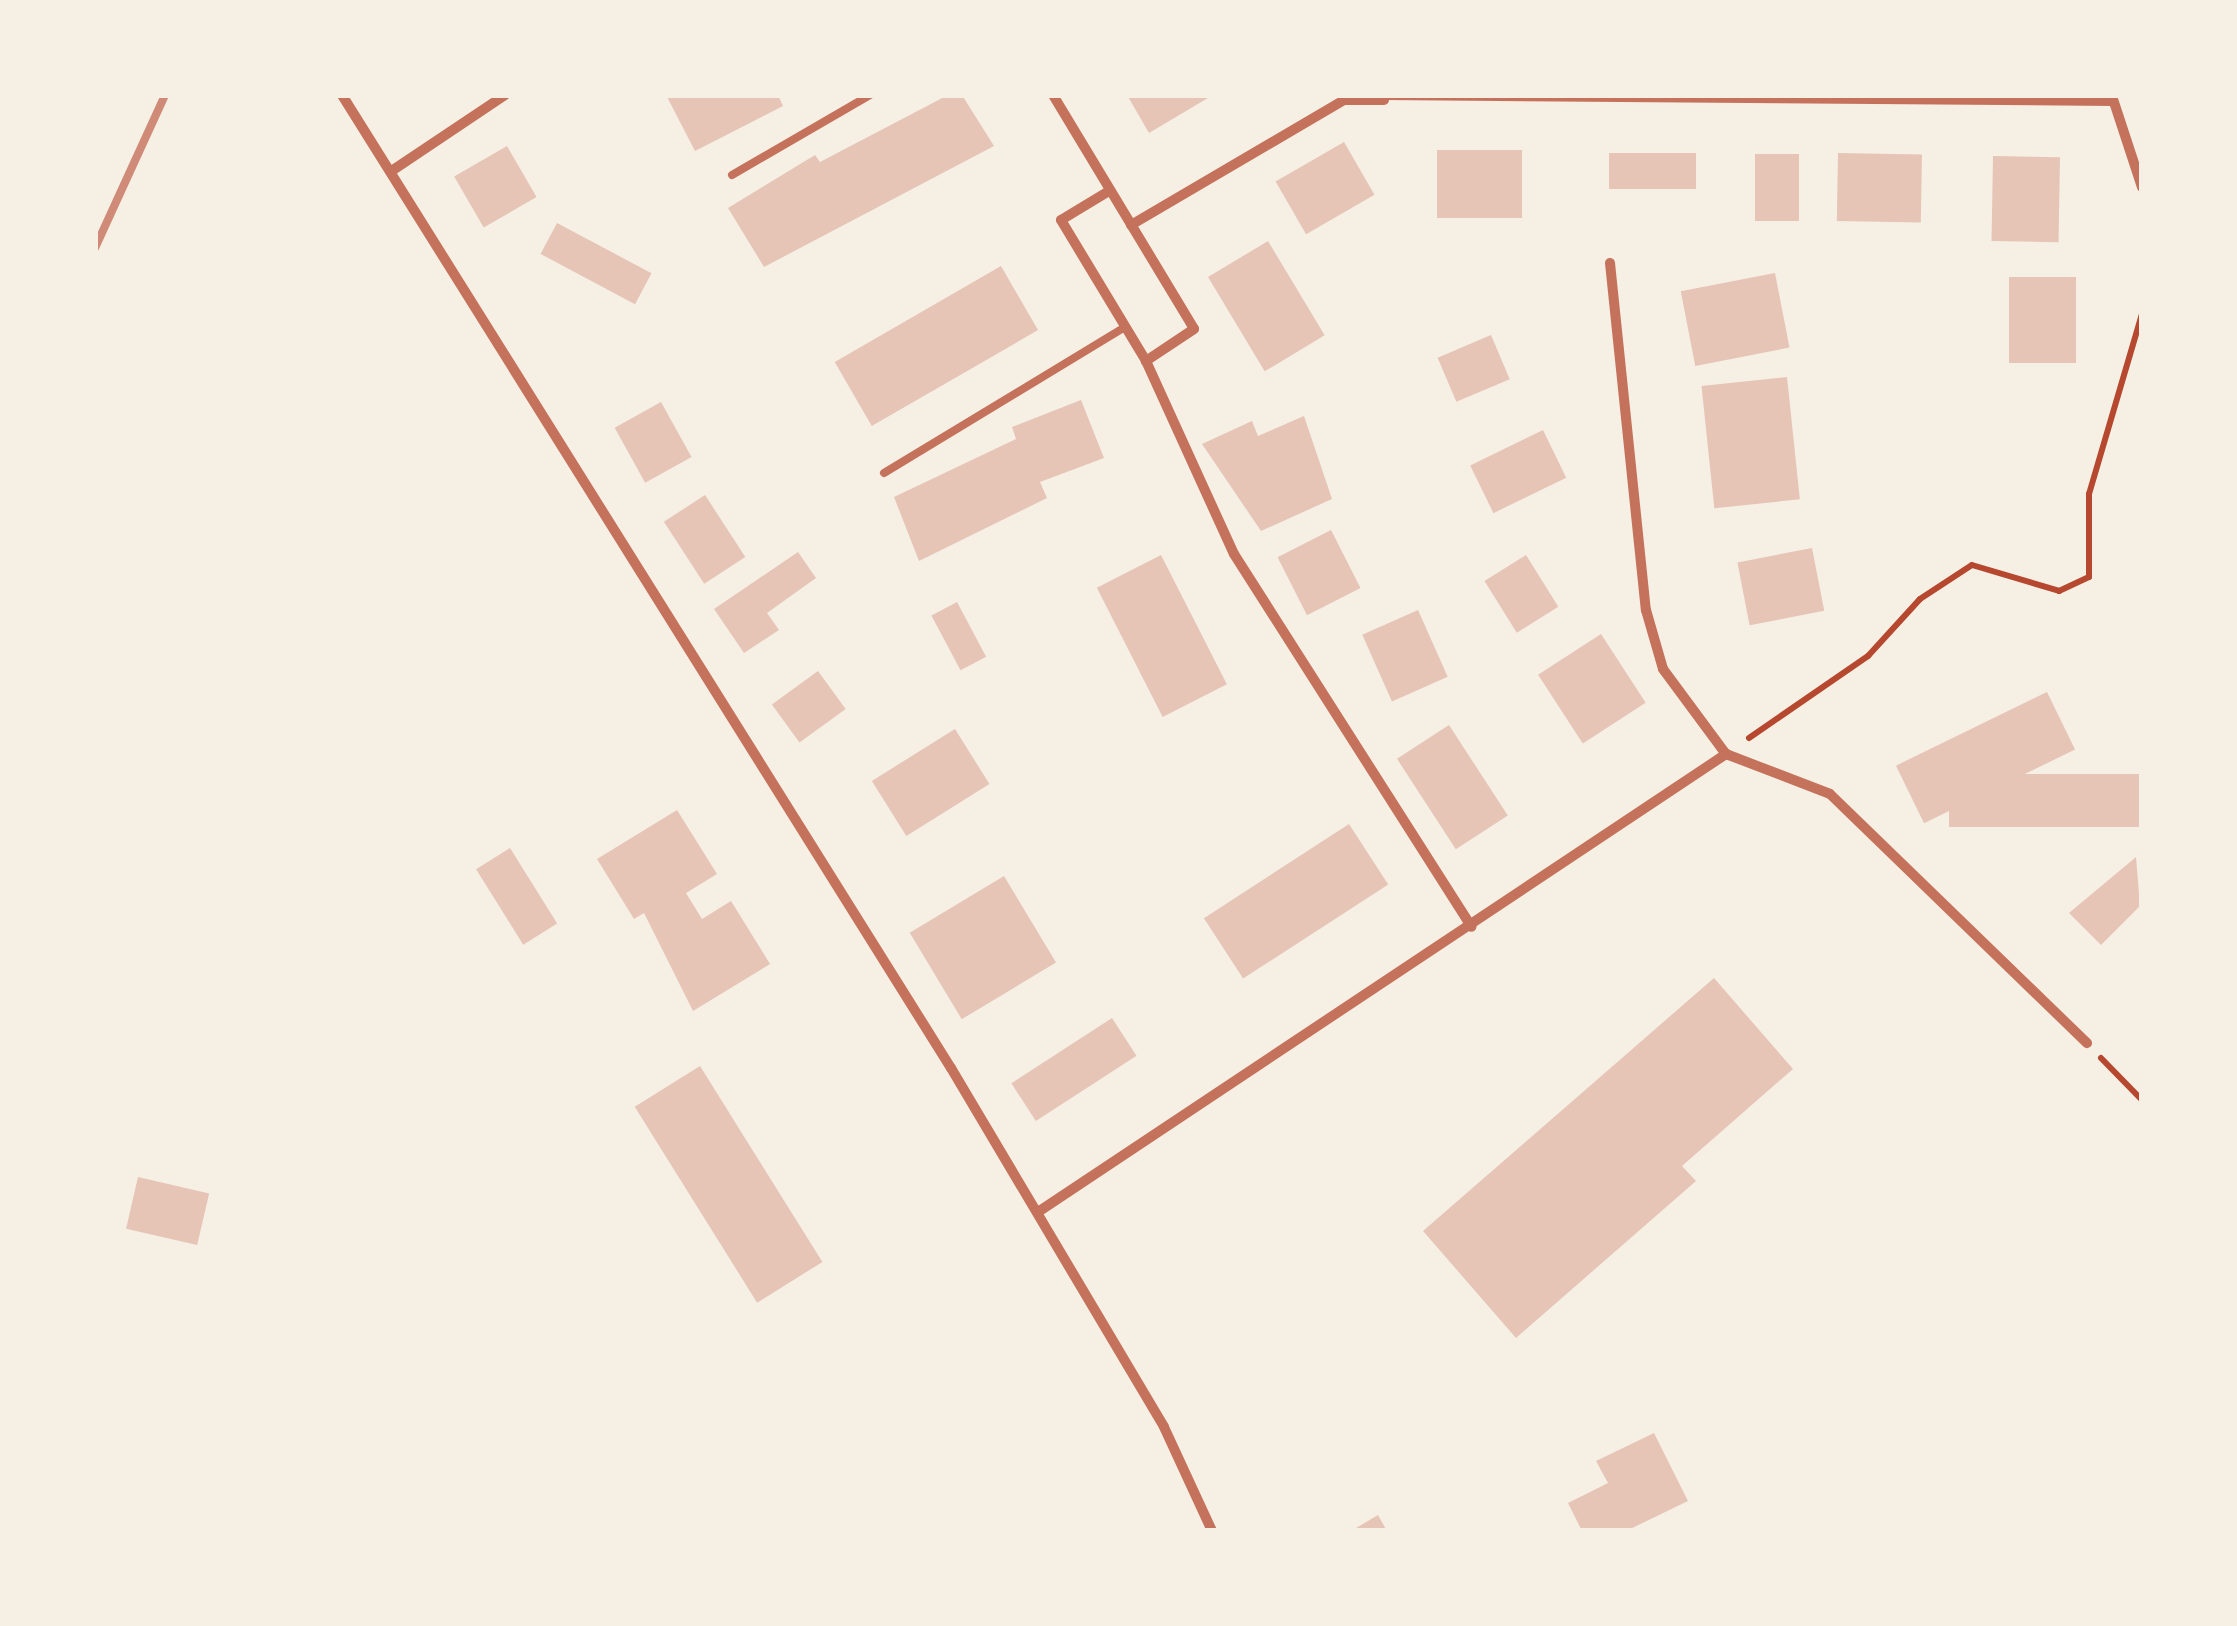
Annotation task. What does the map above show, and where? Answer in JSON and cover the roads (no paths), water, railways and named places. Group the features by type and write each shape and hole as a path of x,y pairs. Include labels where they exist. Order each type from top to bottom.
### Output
{"street":[{"path":"342,95 393,170 1038,1212 1164,1427 1212,1531"},
{"path":"393,170 504,95"},
{"path":"1053,95 1194,328 1146,361"},
{"path":"1130,225 1344,100 1384,97 2112,98 2142,187"},
{"path":"1109,191 1061,220 1146,361 1234,554 1472,927"},
{"path":"1610,263 1646,610 1662,670 1726,754 1830,794 2087,1044"},
{"path":"1038,1212 1472,927 1726,754"}],"lane":[{"path":"732,175 870,95"},
{"path":"884,474 1125,327"}],"railway":[{"path":"95,248 165,95"}]}
